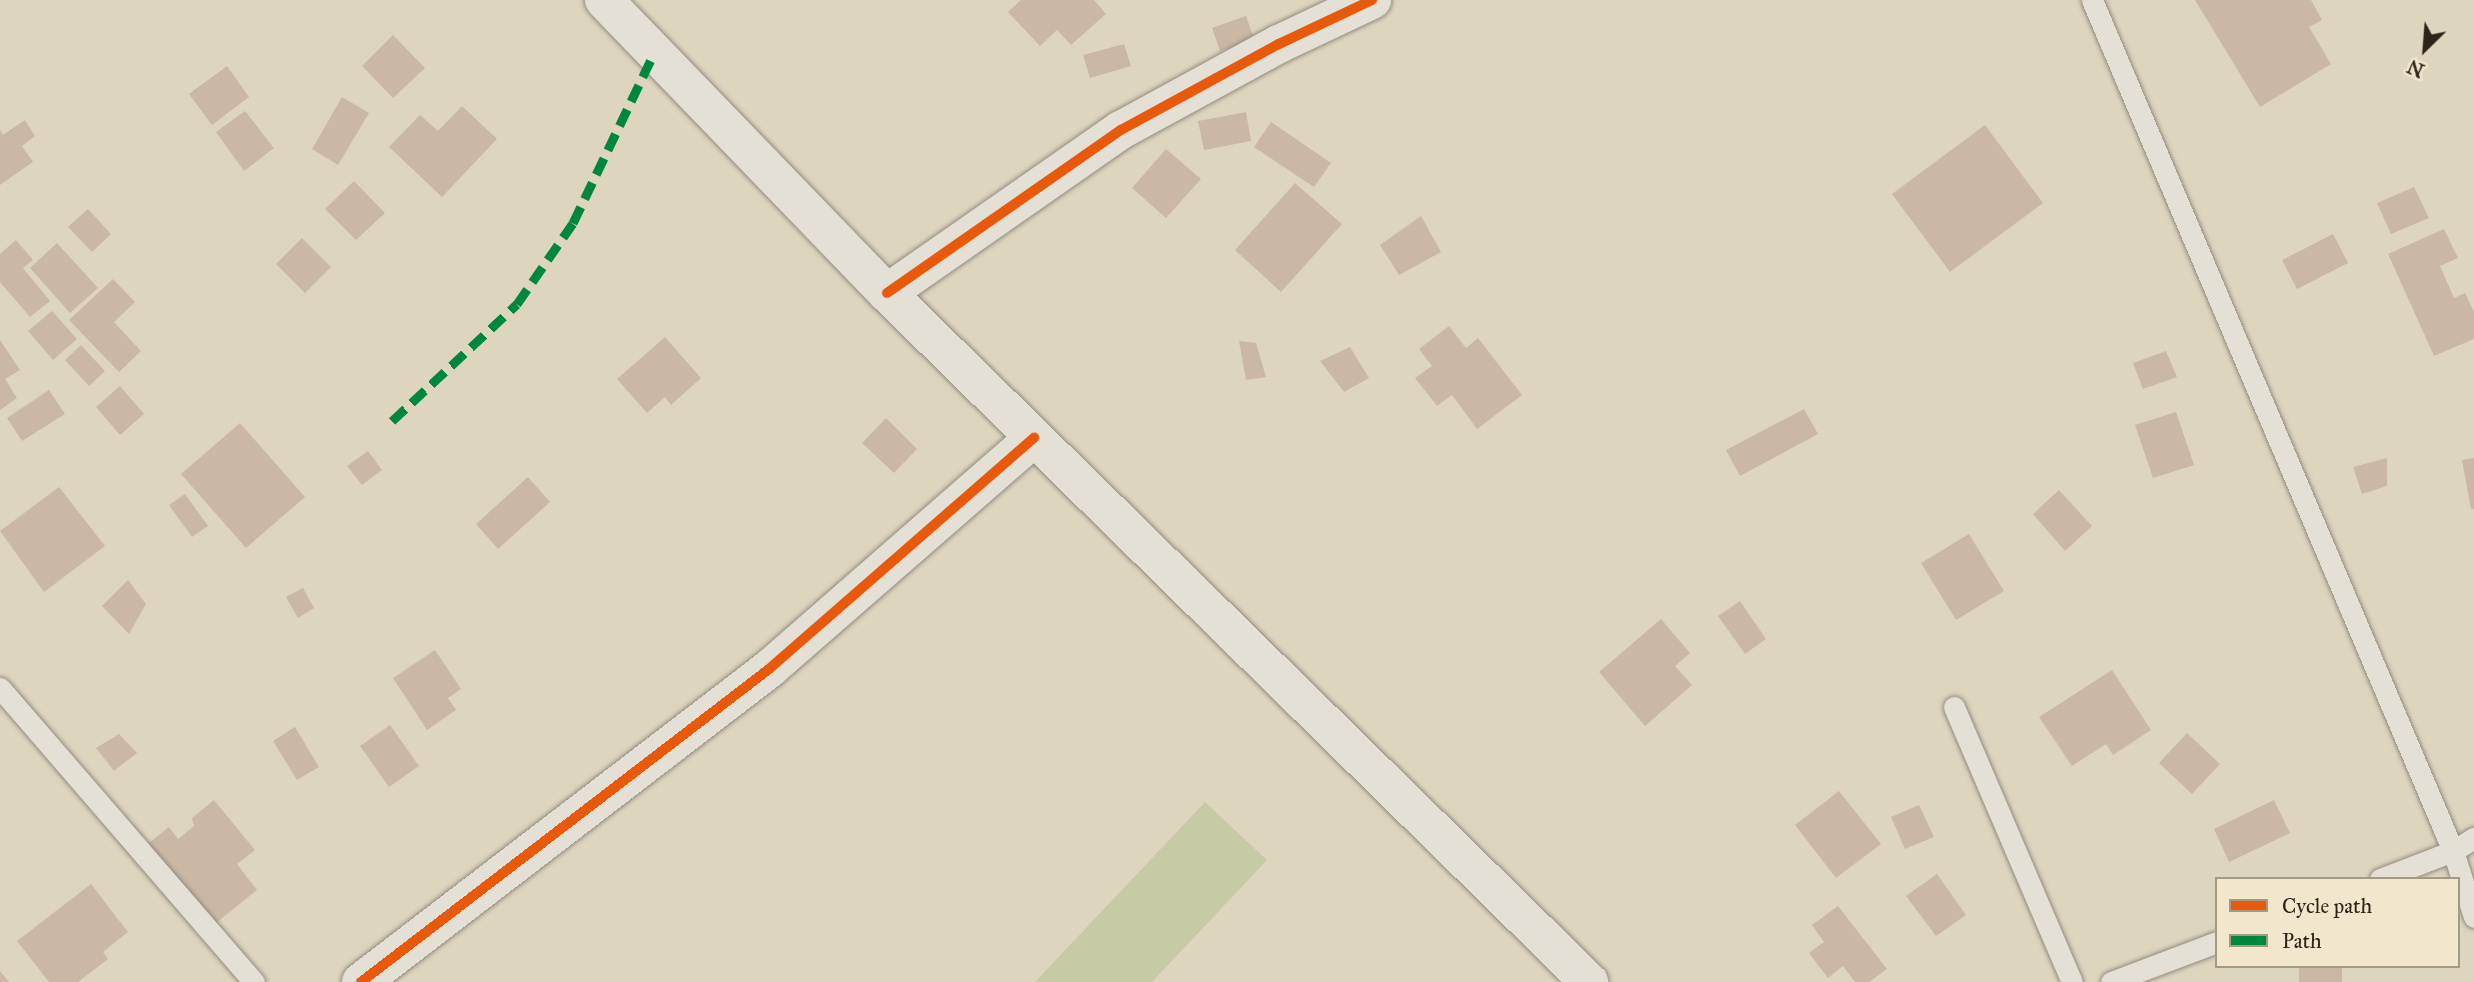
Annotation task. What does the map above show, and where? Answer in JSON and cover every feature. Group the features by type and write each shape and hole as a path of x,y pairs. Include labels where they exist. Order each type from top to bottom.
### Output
{"street":[{"path":"604,0 887,293 1589,982"},
{"path":"887,293 1121,130 1279,44 1372,0"},
{"path":"361,982 769,669 1034,438"}],"lane":[{"path":"2092,0 2453,851 2474,918"},
{"path":"0,688 254,982"},
{"path":"1954,707 2072,982"},
{"path":"2386,877 2453,851 2474,838"},
{"path":"2111,982 2215,943"}],"green space":[{"path":"1205,802 1267,860 1152,982 1035,982"}],"building":[{"path":"1021,0 1094,0 1106,14 1071,45 1057,30 1040,46 1008,12"},
{"path":"2195,0 2311,0 2322,20 2309,27 2331,64 2260,107"},
{"path":"1246,16 1254,39 1220,51 1212,28"},
{"path":"393,35 425,68 393,98 362,66"},
{"path":"1124,44 1131,66 1090,78 1083,55"},
{"path":"227,66 249,97 212,125 189,94"},
{"path":"342,97 369,113 338,165 312,149"},
{"path":"462,106 497,139 442,197 389,147 420,115 438,131"},
{"path":"245,111 274,148 244,171 216,132"},
{"path":"1246,112 1251,141 1204,150 1198,121"},
{"path":"25,120 35,136 22,146 33,162 0,185 0,130 3,135"},
{"path":"1271,122 1331,163 1314,187 1254,147"},
{"path":"1985,125 2043,203 1950,272 1892,194"},
{"path":"1166,149 1201,179 1166,218 1132,188"},
{"path":"354,181 385,213 356,240 325,209"},
{"path":"1295,183 1342,224 1281,292 1235,250"},
{"path":"2414,187 2429,218 2391,234 2377,203"},
{"path":"88,209 111,234 92,252 68,227"},
{"path":"1421,216 1441,252 1399,275 1380,245"},
{"path":"2444,229 2458,258 2440,266 2454,298 2465,293 2474,312 2474,339 2434,356 2388,254"},
{"path":"2333,234 2348,263 2297,289 2282,260"},
{"path":"302,238 331,267 305,293 276,264"},
{"path":"16,240 33,260 23,268 50,301 30,317 0,282 0,254"},
{"path":"57,243 98,288 70,313 30,268"},
{"path":"113,279 135,302 114,322 141,351 119,372 69,320"},
{"path":"52,311 77,339 53,360 28,331"},
{"path":"1449,326 1466,348 1478,338 1522,395 1477,429 1452,395 1437,406 1415,378 1432,366 1419,349"},
{"path":"665,337 701,378 671,405 665,397 647,413 617,379"},
{"path":"0,340 20,370 5,379 17,398 0,410"},
{"path":"1239,341 1256,343 1266,377 1246,380"},
{"path":"81,345 105,371 89,386 65,360"},
{"path":"1350,347 1369,378 1344,392 1320,361"},
{"path":"2166,351 2177,377 2143,389 2133,363"},
{"path":"120,386 144,414 120,435 96,407"},
{"path":"49,390 65,414 22,441 7,418"},
{"path":"1804,409 1818,434 1740,476 1726,450"},
{"path":"2176,412 2194,465 2153,478 2135,425"},
{"path":"886,418 917,449 894,473 862,443"},
{"path":"240,423 305,497 246,548 181,474"},
{"path":"368,451 382,470 362,485 347,466"},
{"path":"2387,458 2387,486 2362,494 2353,467"},
{"path":"2474,458 2474,509 2471,509 2462,460"},
{"path":"528,477 550,502 498,549 476,524"},
{"path":"59,487 105,546 44,592 0,531"},
{"path":"2059,490 2092,526 2065,551 2033,514"},
{"path":"185,494 208,526 192,537 169,505"},
{"path":"1969,534 2004,591 1956,620 1921,563"},
{"path":"128,580 146,604 129,634 102,606"},
{"path":"303,588 314,608 298,618 286,597"},
{"path":"1740,601 1766,639 1745,654 1718,616"},
{"path":"1661,619 1690,653 1675,666 1692,685 1645,726 1599,672"},
{"path":"435,650 461,689 448,698 456,710 427,730 393,678"},
{"path":"2112,670 2151,730 2113,755 2106,744 2072,766 2039,717"},
{"path":"390,725 419,766 389,787 360,746"},
{"path":"295,727 319,767 297,780 273,741"},
{"path":"2187,733 2220,764 2192,794 2159,763"},
{"path":"119,734 137,753 114,771 96,748"},
{"path":"1839,791 1881,844 1836,878 1795,825"},
{"path":"214,800 255,850 237,864 257,890 211,927 145,846 169,827 178,839 194,826 192,818"},
{"path":"2274,800 2290,833 2229,862 2214,829"},
{"path":"1919,805 1934,837 1905,849 1891,817"},
{"path":"1937,874 1966,915 1936,936 1906,896"},
{"path":"91,884 128,932 103,952 108,959 78,982 49,982 17,941"},
{"path":"1838,906 1887,969 1869,982 1855,982 1843,966 1828,978 1809,953 1824,942 1812,925"},
{"path":"2299,968 2342,968 2342,982 2299,982"},
{"path":"0,971 9,982 0,982"}],"marked path":[{"path":"392,421 517,304 573,223 653,55"}],"cycle path":[{"path":"887,293 1121,130 1279,44 1372,0"},
{"path":"361,982 769,669 1034,438"}]}
